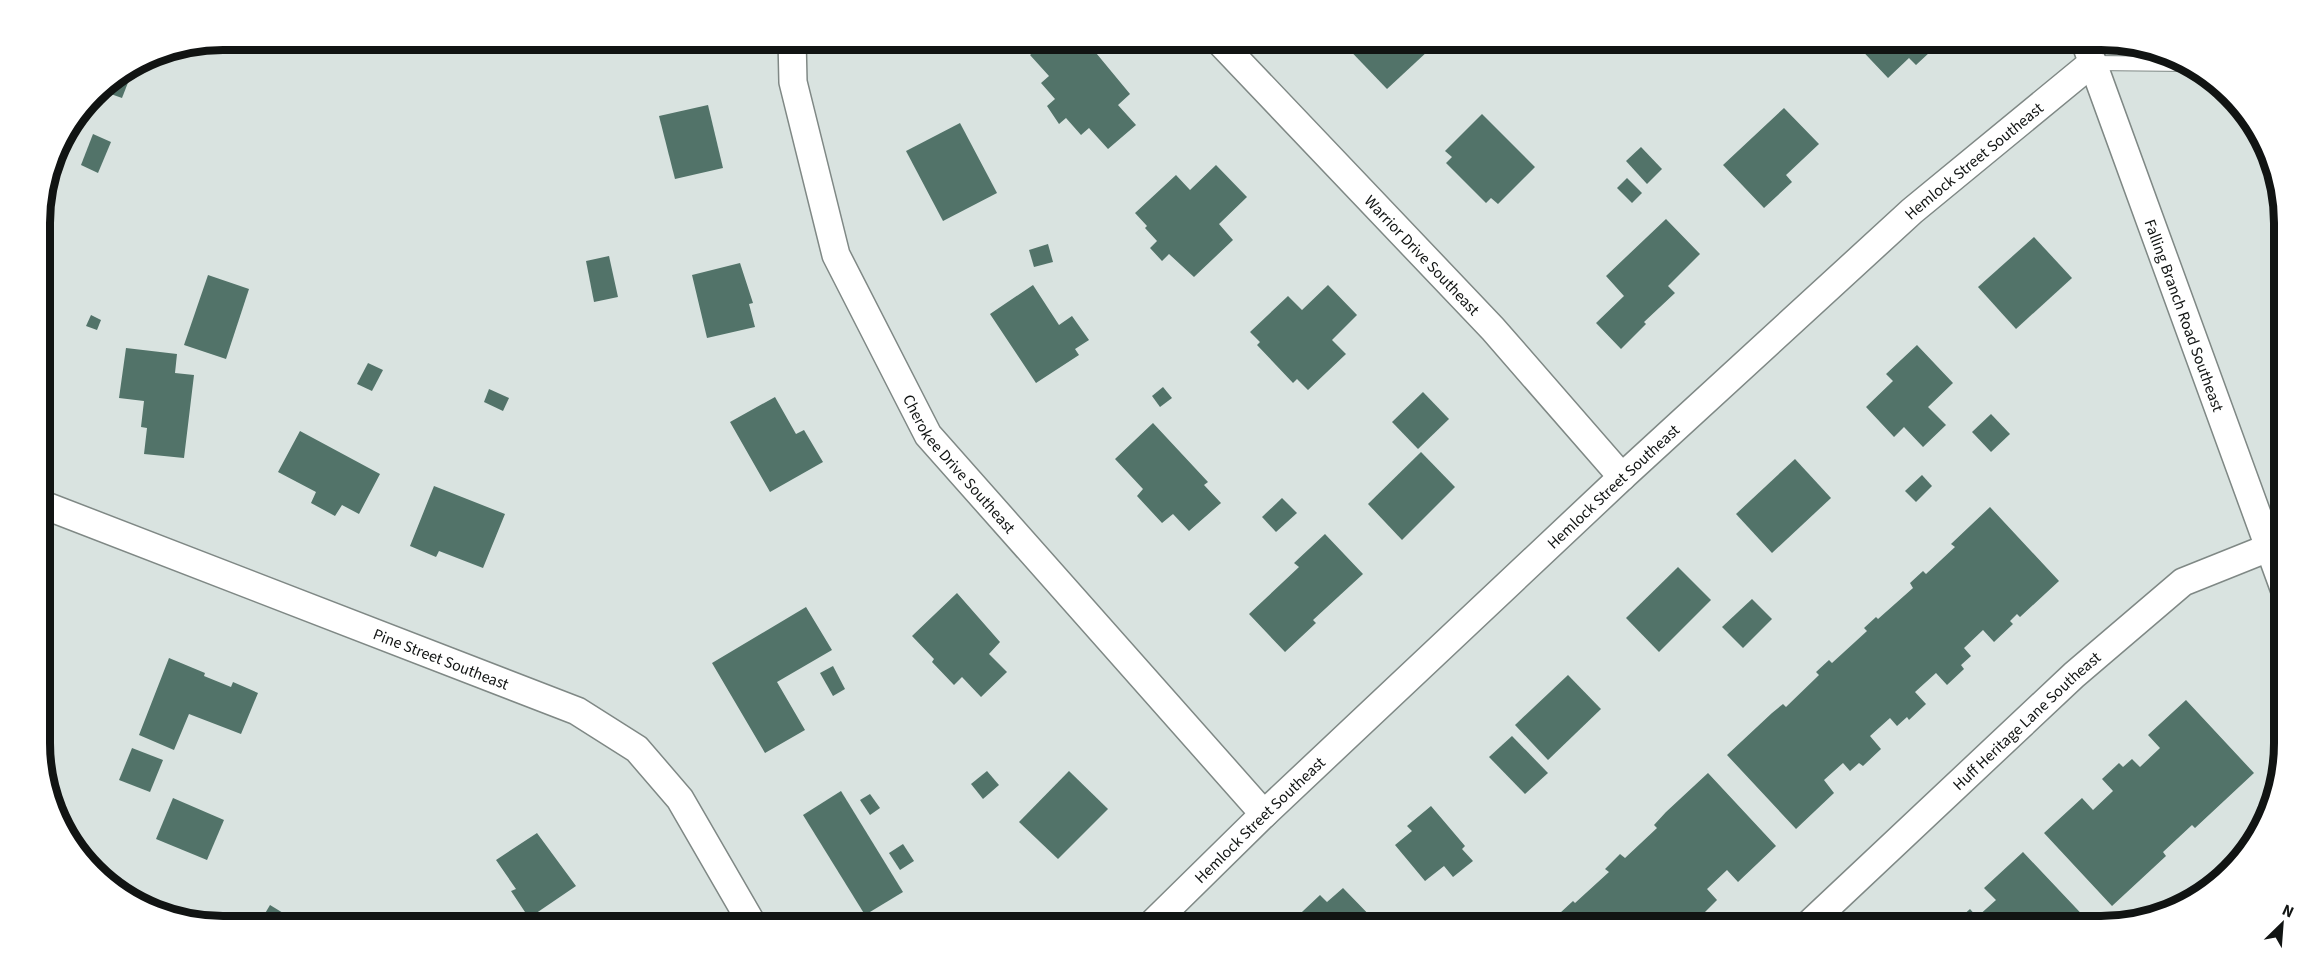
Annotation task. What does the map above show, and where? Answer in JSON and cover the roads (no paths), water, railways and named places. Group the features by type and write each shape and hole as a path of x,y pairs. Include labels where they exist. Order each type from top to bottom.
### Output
{"street":[{"name":"Cherokee Drive Southeast","path":"792,50 793,82 836,255 928,435 1264,814"},
{"name":"Warrior Drive Southeast","path":"1227,50 1493,329 1622,477"},
{"name":"Hemlock Street Southeast","path":"1160,916 1264,814 1622,477 2088,51"},
{"name":"Falling Branch Road Southeast","path":"2088,51 2274,564"},
{"name":"Pine Street Southeast","path":"50,507 577,711 637,749 680,799 748,916"},
{"name":"Huff Heritage Lane Southeast","path":"1818,916 2074,675 2183,582 2268,548"}],"lane":[{"path":"2088,51 2160,60"}]}
